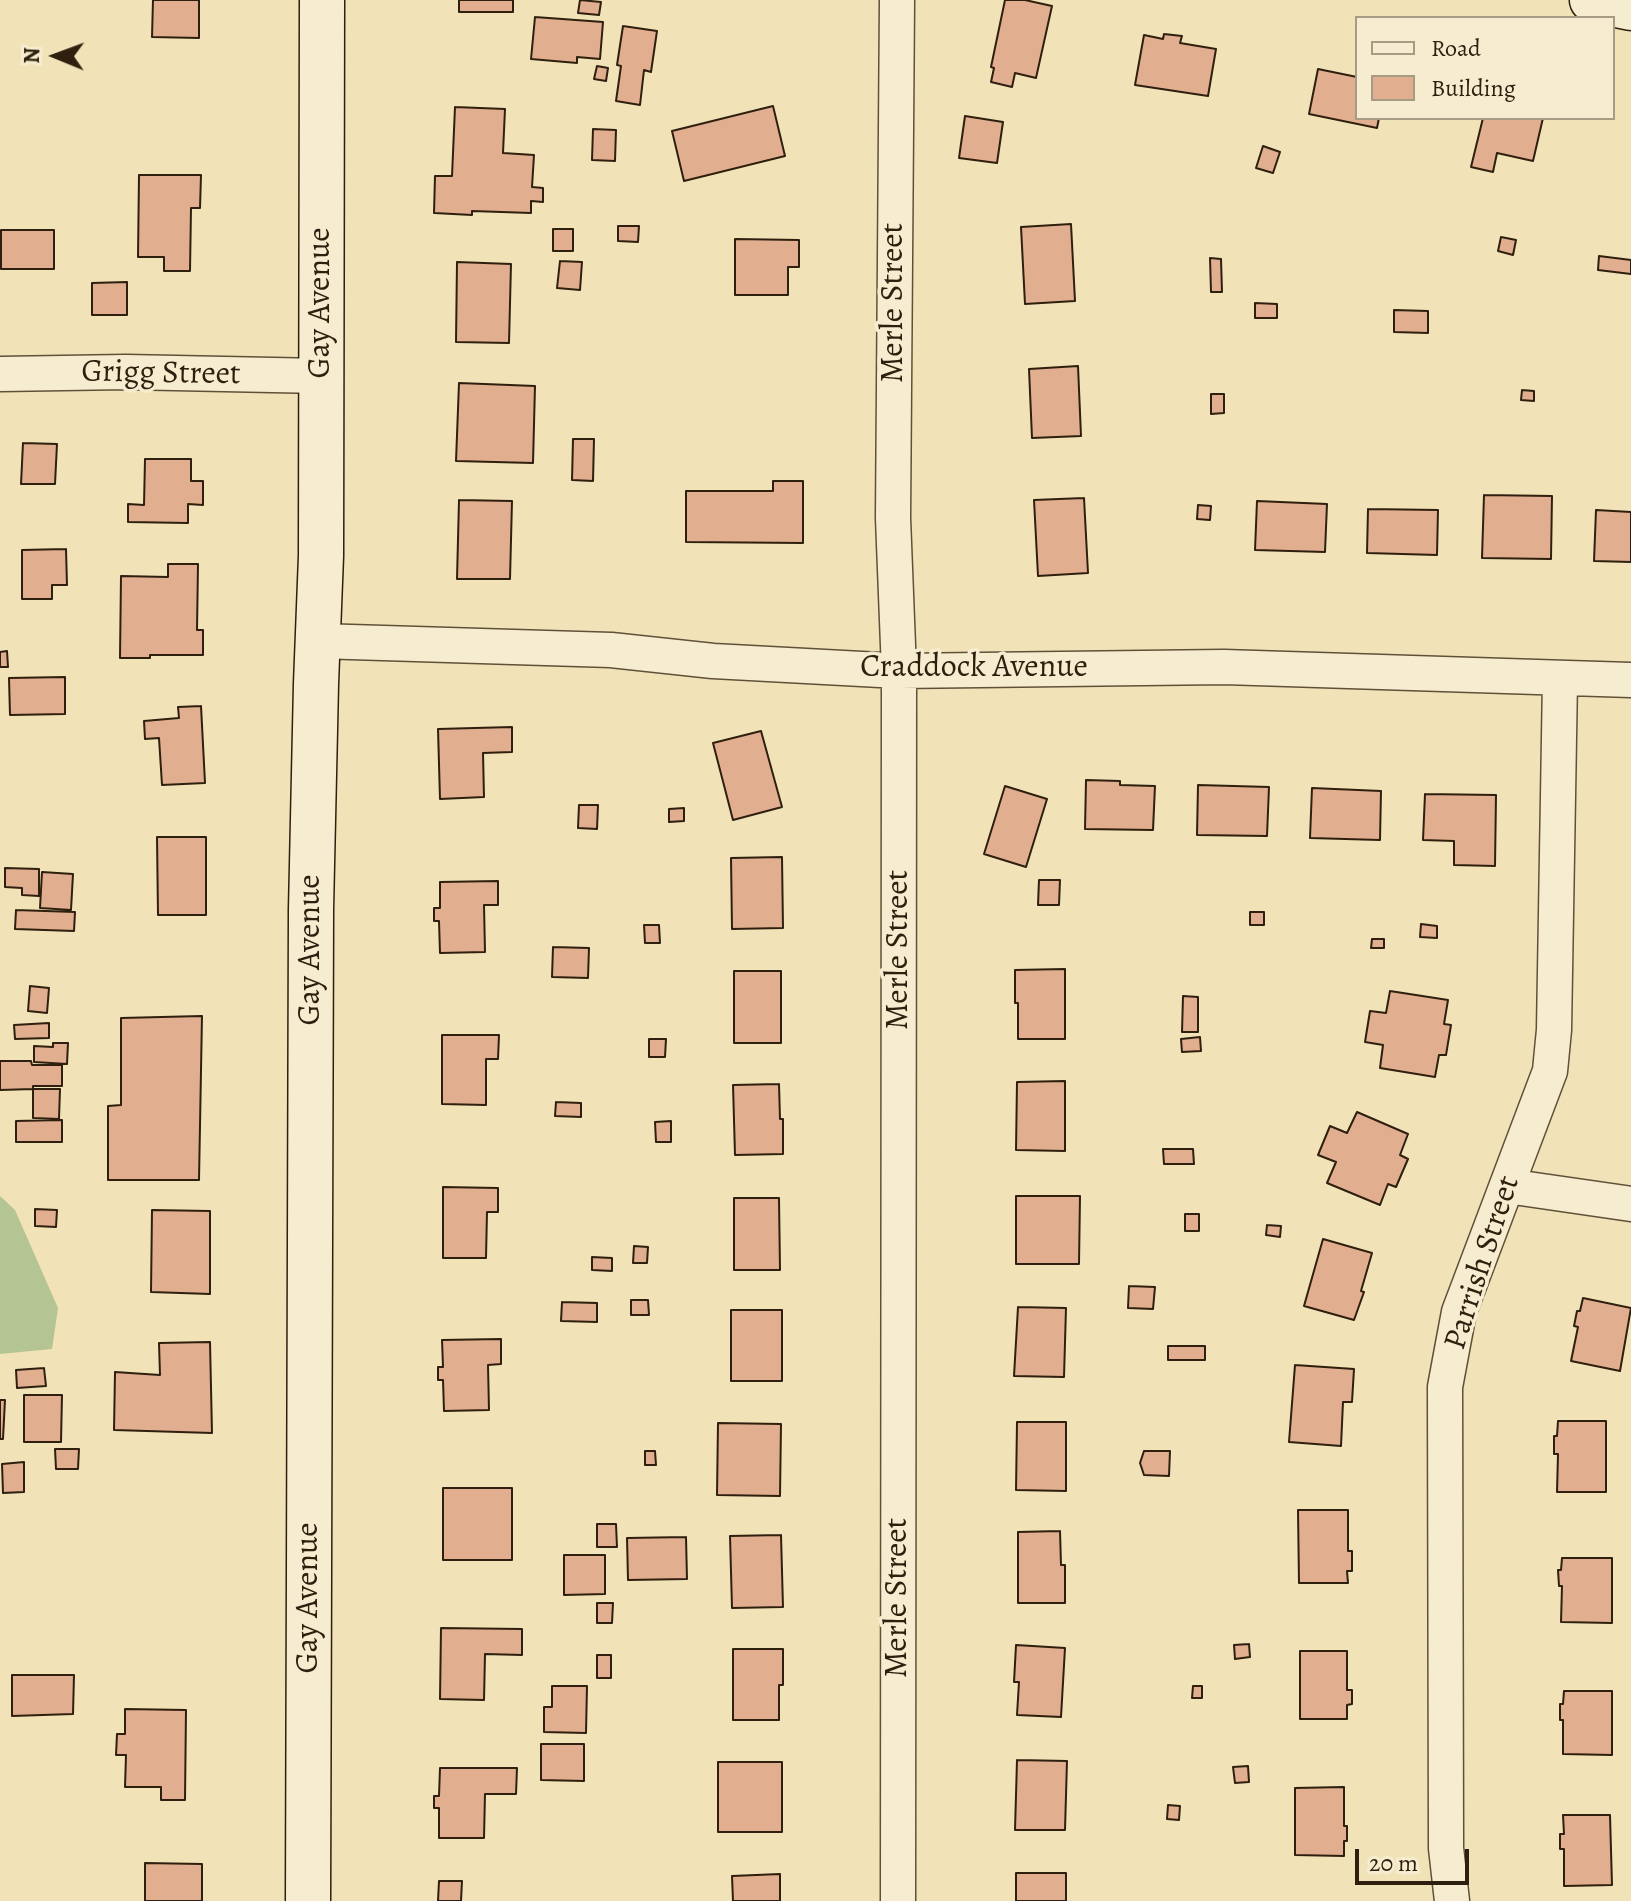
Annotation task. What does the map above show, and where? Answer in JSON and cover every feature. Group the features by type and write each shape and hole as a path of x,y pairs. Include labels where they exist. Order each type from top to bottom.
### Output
{"street":[{"name":"Gay Avenue","path":"308,1901 311,926 321,556 322,0"},
{"name":"Merle Street","path":"897,0 893,518 899,671 898,1901"},
{"path":"1592,0 1631,8"},
{"name":"Grigg Street","path":"0,374 126,372 322,376"},
{"name":"Craddock Avenue","path":"318,641 611,650 713,661 899,671 1224,667 1631,680"},
{"name":"Parrish Street","path":"1452,1901 1446,1848 1445,1387 1459,1312 1550,1071 1554,1030 1560,679"},
{"path":"1507,1186 1631,1204"}],"green space":[{"path":"0,1196 15,1210 58,1308 52,1349 0,1354"}],"building":[{"path":"153,0 199,0 199,38 152,37"},
{"path":"459,0 513,0 513,12 459,12"},
{"path":"580,0 601,2 599,15 578,13"},
{"path":"1005,0 1025,0 1052,6 1036,78 1015,73 1012,87 991,82 994,68 991,67"},
{"path":"535,17 603,22 600,59 577,57 577,63 531,59"},
{"path":"623,26 657,31 651,72 644,70 640,105 616,101"},
{"path":"1164,34 1182,36 1180,43 1216,49 1208,96 1135,85 1144,35 1163,39"},
{"path":"597,66 608,68 606,81 594,79"},
{"path":"1318,69 1355,77 1355,120 1379,120 1377,128 1309,114"},
{"path":"773,106 785,156 684,181 672,131"},
{"path":"455,107 505,109 503,153 534,155 532,187 543,188 543,202 531,201 531,213 434,213 435,176 452,176"},
{"path":"965,116 1003,122 997,163 959,158"},
{"path":"1483,120 1543,120 1533,161 1497,153 1493,172 1471,167"},
{"path":"593,129 616,130 615,161 592,160"},
{"path":"1263,146 1280,152 1273,173 1256,168"},
{"path":"139,175 201,175 200,208 191,208 190,271 164,271 164,257 138,257"},
{"path":"1071,224 1075,301 1025,304 1021,227"},
{"path":"618,226 639,226 638,242 618,241"},
{"path":"553,229 573,229 573,251 553,251"},
{"path":"1,230 54,230 54,269 1,269"},
{"path":"1501,237 1516,240 1513,255 1498,251"},
{"path":"735,239 799,240 799,267 788,267 788,295 735,295"},
{"path":"1599,256 1631,260 1631,274 1598,270"},
{"path":"1210,258 1221,259 1222,292 1211,292"},
{"path":"560,261 582,262 580,290 557,288"},
{"path":"457,262 511,264 509,343 456,342"},
{"path":"127,282 127,315 92,315 92,283"},
{"path":"1255,303 1277,304 1277,318 1255,318"},
{"path":"1394,310 1428,311 1428,333 1394,332"},
{"path":"1078,366 1081,436 1032,438 1029,369"},
{"path":"459,383 535,386 533,463 456,461"},
{"path":"1522,390 1534,391 1534,401 1521,400"},
{"path":"1211,394 1224,394 1224,413 1211,414"},
{"path":"573,439 594,439 593,481 572,480"},
{"path":"23,443 57,444 55,484 21,484"},
{"path":"145,459 191,459 191,481 203,481 203,505 188,504 188,523 128,522 128,504 144,505"},
{"path":"773,481 803,481 803,543 686,542 686,491 773,491"},
{"path":"1484,495 1552,496 1551,559 1482,558"},
{"path":"1084,498 1088,573 1038,576 1034,500"},
{"path":"459,500 512,501 510,579 457,579"},
{"path":"1257,501 1327,504 1325,552 1255,550"},
{"path":"1198,505 1211,506 1210,520 1197,519"},
{"path":"1368,509 1438,510 1437,555 1367,553"},
{"path":"1596,510 1631,512 1631,562 1594,561"},
{"path":"66,549 67,585 52,585 52,599 22,599 22,550"},
{"path":"168,564 198,564 197,630 203,630 203,655 120,658 121,576 168,577"},
{"path":"7,651 8,667 0,667 0,652"},
{"path":"65,677 65,714 10,715 9,678"},
{"path":"201,706 205,783 162,785 159,738 145,739 144,721 179,718 178,707"},
{"path":"512,727 512,752 483,753 484,797 440,799 438,729"},
{"path":"761,731 782,807 733,820 713,743"},
{"path":"1086,780 1155,786 1153,830 1085,829"},
{"path":"1198,785 1269,787 1267,836 1197,835"},
{"path":"1005,786 1047,799 1026,867 984,854"},
{"path":"1312,788 1381,791 1380,840 1310,838"},
{"path":"1425,794 1496,795 1495,866 1454,865 1454,841 1423,840"},
{"path":"579,805 598,805 597,829 578,828"},
{"path":"684,808 684,821 669,822 669,809"},
{"path":"157,837 206,837 206,915 158,915"},
{"path":"782,857 783,928 732,929 731,858"},
{"path":"5,868 39,869 39,896 22,895 22,888 5,887"},
{"path":"42,872 73,874 71,910 40,908"},
{"path":"1039,880 1060,880 1059,905 1038,905"},
{"path":"498,881 498,905 484,905 485,952 440,953 439,921 434,921 434,908 440,908 440,882"},
{"path":"16,910 75,912 74,931 15,929"},
{"path":"1250,912 1264,912 1264,925 1250,925"},
{"path":"1421,924 1437,926 1437,938 1420,937"},
{"path":"644,925 659,925 660,943 645,943"},
{"path":"1372,939 1384,939 1384,948 1371,948"},
{"path":"553,947 589,948 588,978 552,977"},
{"path":"1065,969 1065,1039 1018,1039 1015,970"},
{"path":"734,971 781,971 781,1043 734,1043"},
{"path":"30,986 49,988 47,1013 28,1011"},
{"path":"1390,991 1448,1000 1444,1024 1451,1025 1446,1055 1439,1055 1435,1077 1380,1068 1383,1045 1365,1042 1370,1011 1386,1013"},
{"path":"1183,996 1198,997 1198,1032 1182,1032"},
{"path":"202,1016 199,1180 108,1180 108,1106 121,1105 121,1018"},
{"path":"49,1023 49,1038 15,1039 14,1025"},
{"path":"442,1035 499,1035 498,1059 486,1059 486,1105 442,1104"},
{"path":"1200,1037 1201,1051 1182,1052 1181,1039"},
{"path":"649,1039 666,1039 665,1057 649,1057"},
{"path":"53,1043 68,1043 67,1064 34,1062 34,1046 53,1047"},
{"path":"0,1061 62,1065 62,1086 0,1090"},
{"path":"1065,1081 1065,1151 1016,1150 1017,1082"},
{"path":"779,1084 783,1154 735,1155 733,1085"},
{"path":"33,1089 60,1089 59,1119 33,1118"},
{"path":"556,1102 581,1103 581,1117 555,1116"},
{"path":"1357,1112 1408,1134 1400,1155 1408,1159 1396,1187 1388,1184 1380,1205 1327,1183 1336,1162 1318,1155 1330,1126 1347,1133"},
{"path":"62,1120 62,1142 16,1142 16,1121"},
{"path":"671,1121 671,1142 656,1142 655,1122"},
{"path":"1163,1149 1193,1149 1194,1164 1164,1164"},
{"path":"443,1187 498,1188 498,1212 487,1212 486,1258 443,1258"},
{"path":"1016,1196 1080,1196 1079,1264 1016,1264"},
{"path":"734,1198 779,1198 780,1270 734,1270"},
{"path":"35,1209 57,1210 56,1227 35,1226"},
{"path":"152,1210 210,1211 210,1294 151,1292"},
{"path":"1185,1214 1199,1214 1199,1231 1185,1231"},
{"path":"1267,1225 1281,1226 1280,1237 1266,1235"},
{"path":"1323,1239 1372,1253 1354,1320 1304,1306"},
{"path":"634,1246 648,1247 647,1263 633,1263"},
{"path":"592,1257 612,1258 612,1271 592,1270"},
{"path":"1129,1286 1155,1287 1153,1309 1128,1308"},
{"path":"1583,1298 1631,1308 1620,1371 1571,1361 1578,1327 1574,1326"},
{"path":"631,1300 648,1300 649,1315 631,1315"},
{"path":"562,1302 597,1303 597,1322 561,1321"},
{"path":"1018,1307 1066,1308 1064,1377 1014,1376"},
{"path":"731,1310 782,1310 782,1381 731,1381"},
{"path":"501,1339 501,1364 488,1365 489,1410 444,1411 443,1380 438,1380 438,1367 443,1367 442,1340"},
{"path":"210,1342 212,1433 114,1430 115,1372 160,1375 159,1343"},
{"path":"1168,1346 1205,1346 1205,1360 1168,1360"},
{"path":"1295,1365 1354,1369 1352,1402 1343,1402 1341,1446 1289,1442"},
{"path":"44,1368 46,1386 17,1388 16,1370"},
{"path":"24,1395 62,1395 61,1442 24,1442"},
{"path":"0,1400 5,1400 3,1439 0,1439"},
{"path":"1558,1421 1606,1421 1606,1492 1557,1492 1558,1454 1554,1454 1554,1436 1557,1436"},
{"path":"1017,1422 1066,1422 1066,1491 1016,1490"},
{"path":"718,1423 781,1424 780,1496 717,1495"},
{"path":"55,1449 79,1449 78,1469 56,1469"},
{"path":"645,1451 655,1451 656,1465 645,1465"},
{"path":"1144,1451 1170,1451 1169,1476 1144,1475 1140,1463"},
{"path":"24,1462 24,1492 3,1493 2,1464"},
{"path":"443,1488 512,1488 512,1560 443,1560"},
{"path":"1298,1510 1348,1510 1348,1551 1352,1551 1352,1571 1347,1571 1348,1583 1299,1583"},
{"path":"597,1524 616,1524 617,1547 597,1547"},
{"path":"1060,1531 1061,1565 1065,1565 1065,1603 1018,1603 1018,1532"},
{"path":"781,1535 783,1607 732,1608 730,1536"},
{"path":"686,1537 687,1579 628,1580 627,1538"},
{"path":"564,1555 605,1555 605,1594 564,1595"},
{"path":"1562,1558 1612,1558 1612,1623 1561,1622 1562,1586 1559,1586 1558,1570 1561,1570"},
{"path":"597,1603 613,1603 612,1623 597,1623"},
{"path":"441,1628 522,1629 522,1655 485,1654 484,1700 440,1699"},
{"path":"1249,1644 1250,1657 1235,1659 1234,1645"},
{"path":"1016,1645 1065,1648 1061,1717 1017,1715 1019,1682 1014,1682"},
{"path":"733,1649 783,1649 779,1720 733,1720"},
{"path":"1300,1651 1347,1651 1347,1690 1352,1690 1352,1704 1347,1705 1347,1719 1300,1719"},
{"path":"597,1655 611,1655 611,1678 597,1678"},
{"path":"12,1675 74,1675 73,1714 12,1716"},
{"path":"552,1686 587,1686 586,1733 544,1732 544,1707 552,1707"},
{"path":"1193,1686 1202,1686 1202,1698 1192,1698"},
{"path":"1564,1691 1612,1691 1612,1755 1563,1754 1560,1704 1563,1704"},
{"path":"125,1709 186,1710 185,1800 161,1800 161,1787 125,1787 126,1755 116,1755 117,1734 125,1734"},
{"path":"541,1744 584,1744 584,1781 541,1780"},
{"path":"1017,1760 1067,1761 1065,1830 1015,1830"},
{"path":"718,1762 782,1762 782,1832 718,1832"},
{"path":"1248,1766 1249,1782 1235,1783 1233,1767"},
{"path":"440,1768 517,1768 516,1794 485,1794 484,1838 439,1838 439,1808 434,1808 434,1796 439,1796"},
{"path":"1344,1787 1347,1841 1344,1841 1344,1856 1295,1855 1295,1788"},
{"path":"1168,1805 1180,1806 1179,1820 1167,1819"},
{"path":"1563,1815 1610,1815 1612,1885 1564,1886 1564,1849 1560,1849 1560,1834 1564,1834"},
{"path":"145,1863 202,1864 202,1901 145,1901"},
{"path":"1016,1873 1066,1873 1066,1901 1016,1901"},
{"path":"780,1874 780,1901 733,1901 732,1876"},
{"path":"439,1881 462,1881 461,1901 438,1901"}]}
